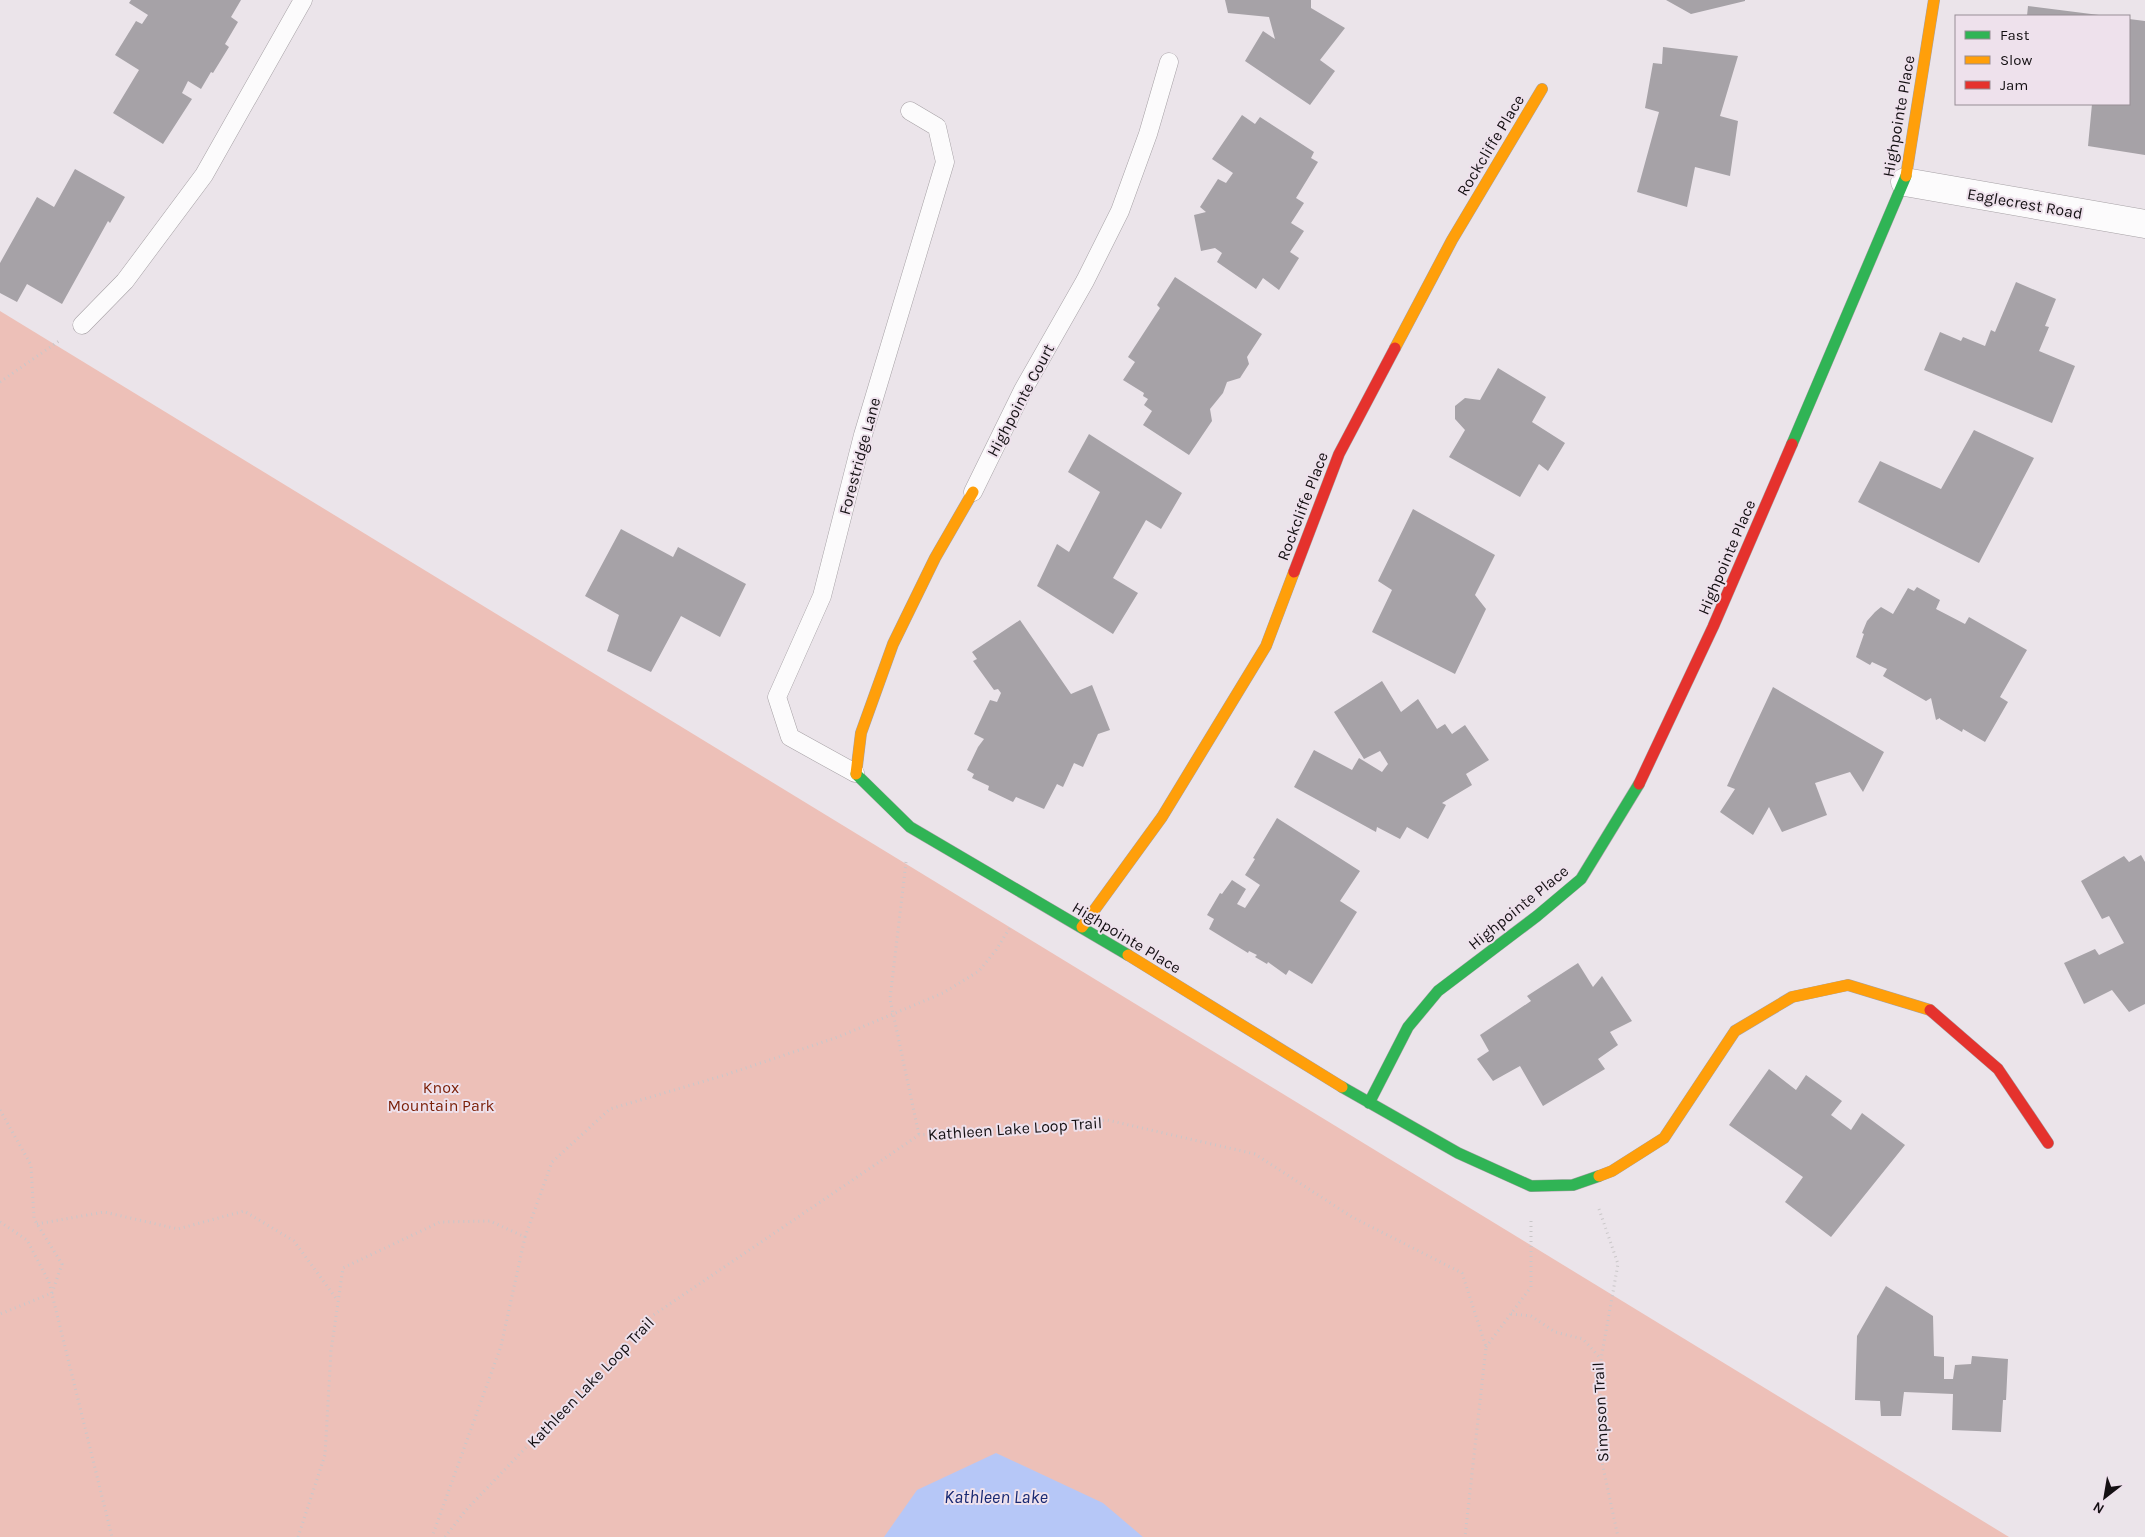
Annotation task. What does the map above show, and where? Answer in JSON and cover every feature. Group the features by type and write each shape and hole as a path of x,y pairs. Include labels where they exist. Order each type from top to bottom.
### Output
{"street":[{"name":"Highpointe Place","path":"855,773 910,827 1028,898 1082,927 1369,1102 1408,1027 1438,991 1537,916 1581,879 1644,776 1717,618 1905,182 1934,0"},
{"name":"Rockcliffe Place","path":"1082,927 1162,817 1266,646 1339,454 1452,240 1542,89"},
{"name":"Eaglecrest Road","path":"1905,182 2145,224"},
{"name":"Highpointe Court","path":"855,773 862,733 893,644 935,558 972,492"},
{"path":"1369,1102 1458,1154 1531,1186 1573,1185 1612,1171 1664,1138 1735,1031 1792,997 1848,985 1927,1008 1998,1069 2048,1143"}],"lane":[{"path":"82,325 125,282 204,175 303,0"},
{"name":"Highpointe Court","path":"972,492 1023,390 1085,282 1120,211 1148,134 1169,62"},
{"name":"Forestridge Lane","path":"855,773 790,737 777,697 822,596 864,435 945,162 937,127 910,111"}],"path":[{"path":"0,382 82,325"},
{"path":"910,827 890,999 920,1135"},
{"path":"432,1537 501,1346 525,1237 552,1162 610,1109 725,1075 838,1037 944,993 979,971 996,950 1028,898"},
{"path":"0,1110 31,1165 34,1219 62,1264 52,1294"},
{"name":"Kathleen Lake Loop Trail","path":"445,1537 466,1510 652,1316 920,1135 1107,1120 1255,1154 1352,1217 1462,1273 1486,1347 1465,1537"},
{"path":"1573,1185 1599,1207 1618,1264 1601,1359"},
{"path":"1486,1347 1531,1286 1531,1186"},
{"path":"37,1224 104,1212 178,1229 244,1211 294,1241 338,1301"},
{"path":"298,1537 325,1455 330,1351 344,1268 440,1222 490,1221 525,1237"},
{"path":"0,1222 27,1240 49,1282 112,1537"},
{"path":"0,1314 52,1294"},
{"name":"Simpson Trail","path":"1511,1314 1531,1316 1555,1332 1583,1339 1601,1359 1599,1448 1618,1537"}],"green space":[{"name":"Knox Mountain Park","path":"0,311 2009,1537 0,1537"}],"water":[{"name":"Kathleen Lake","path":"996,1453 1103,1503 1143,1537 884,1537 917,1490"}],"building":[{"path":"131,0 241,0 231,17 238,22 225,44 229,47 201,89 188,81 182,93 192,99 163,144 113,113 139,70 115,55 136,21 142,24 148,15 129,3"},
{"path":"1225,0 1311,0 1311,8 1345,28 1320,60 1335,71 1310,105 1245,61 1263,31 1275,39 1269,17 1228,13"},
{"path":"1666,0 1745,0 1745,1 1691,14"},
{"path":"2028,6 2099,15 2027,15"},
{"path":"2130,19 2145,21 2145,155 2088,146 2092,105 2130,105"},
{"path":"1663,47 1738,56 1720,116 1738,121 1730,176 1695,167 1687,207 1637,192 1659,112 1645,108 1653,63 1662,64"},
{"path":"1242,115 1255,124 1260,117 1314,152 1311,158 1318,162 1296,198 1304,203 1291,223 1304,231 1290,252 1299,258 1279,290 1263,278 1256,289 1217,262 1222,253 1215,248 1201,251 1194,215 1206,212 1200,207 1218,179 1226,183 1233,173 1212,159"},
{"path":"75,169 125,197 110,223 108,221 62,304 27,284 17,302 0,293 0,263 37,197 54,207"},
{"path":"1175,277 1262,334 1247,357 1249,364 1240,378 1227,382 1223,393 1210,409 1212,421 1189,455 1143,425 1152,411 1144,405 1148,399 1143,396 1144,393 1123,380 1135,362 1128,357 1160,308 1157,305"},
{"path":"2016,282 2056,299 2045,326 2049,327 2039,351 2075,366 2052,423 1924,370 1940,332 1961,341 1963,337 1985,346 1991,330 1995,332"},
{"path":"1498,368 1546,397 1532,422 1565,443 1548,471 1539,464 1520,497 1449,457 1465,430 1455,419 1455,406 1465,398 1480,400"},
{"path":"1974,430 2034,458 1979,563 1858,502 1880,461 1941,489"},
{"path":"1089,434 1182,493 1161,529 1146,520 1113,578 1138,593 1113,634 1037,586 1057,544 1069,552 1100,492 1068,472"},
{"path":"1413,509 1495,555 1475,595 1486,609 1455,674 1372,632 1392,590 1378,581"},
{"path":"621,529 673,557 678,547 746,584 720,637 681,616 651,672 607,651 619,615 585,596"},
{"path":"1917,587 1940,600 1936,609 1965,624 1969,617 2027,650 2000,697 2008,702 1985,742 1963,729 1962,732 1940,718 1936,720 1931,698 1926,701 1883,676 1887,669 1872,662 1870,665 1856,657 1867,621 1881,607 1893,614 1908,588 1914,591"},
{"path":"1020,620 1071,694 1092,685 1110,730 1098,734 1083,767 1074,763 1063,787 1057,784 1044,809 1016,797 1013,802 988,790 989,786 972,778 974,774 967,770 984,739 974,734 990,700 997,702 1001,693 998,689 994,690 973,661 977,659 972,652"},
{"path":"1382,681 1401,712 1418,699 1437,729 1445,724 1452,734 1465,725 1489,760 1466,774 1472,785 1442,803 1446,805 1428,839 1407,827 1400,839 1377,827 1376,832 1294,787 1314,750 1352,770 1359,758 1382,772 1388,764 1380,751 1364,759 1334,712"},
{"path":"1773,687 1884,752 1863,792 1850,772 1815,783 1827,815 1782,832 1769,807 1753,835 1720,812 1735,789 1727,786"},
{"path":"1277,818 1360,871 1340,901 1357,912 1312,984 1289,970 1286,975 1268,962 1267,964 1255,957 1257,955 1249,951 1248,953 1209,929 1214,919 1207,915 1220,893 1222,894 1232,880 1246,889 1237,904 1245,908 1260,885 1245,875"},
{"path":"2141,855 2145,862 2145,1004 2129,1012 2112,990 2084,1004 2064,963 2095,949 2099,955 2124,943 2109,916 2102,919 2081,881 2124,856 2129,862"},
{"path":"1578,963 1593,987 1602,976 1632,1021 1610,1032 1618,1045 1598,1059 1605,1069 1543,1106 1520,1066 1493,1081 1477,1059 1489,1051 1480,1035 1531,1001 1527,996"},
{"path":"1769,1069 1796,1090 1806,1075 1842,1101 1831,1115 1851,1130 1862,1113 1905,1145 1831,1237 1785,1202 1803,1177 1729,1125"},
{"path":"1886,1286 1933,1316 1934,1356 1944,1357 1944,1379 1953,1379 1955,1365 1971,1364 1972,1356 2008,1359 2006,1400 2003,1400 2001,1432 1952,1430 1953,1394 1904,1392 1901,1416 1881,1416 1880,1401 1855,1400 1857,1336"}],"traffic: fast":[{"path":"1792,444 1906,176"},
{"path":"856,774 910,827 1128,955"},
{"path":"1369,1103 1408,1027 1438,991 1537,916 1581,879 1639,784"},
{"path":"1342,1087 1458,1153 1531,1186 1573,1185 1599,1176"}],"traffic: slow":[{"path":"1906,176 1934,0"},
{"path":"1395,348 1452,240 1542,89"},
{"path":"856,774 861,733 893,644 935,558 973,492"},
{"path":"1082,927 1162,817 1266,646 1294,572"},
{"path":"1128,955 1342,1087"},
{"path":"1599,1176 1612,1171 1664,1138 1735,1031 1792,997 1848,985 1930,1010"}],"traffic: jam":[{"path":"1294,572 1339,454 1395,348"},
{"path":"1639,784 1713,627 1792,444"},
{"path":"1930,1010 1998,1069 2048,1143"}]}
